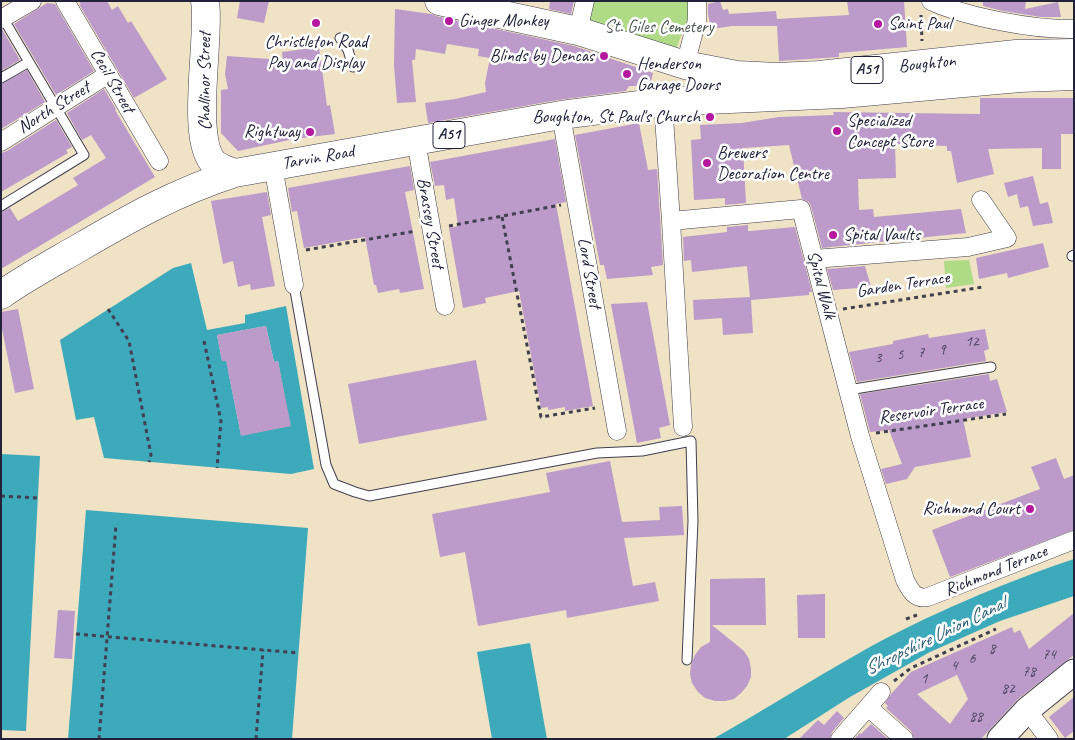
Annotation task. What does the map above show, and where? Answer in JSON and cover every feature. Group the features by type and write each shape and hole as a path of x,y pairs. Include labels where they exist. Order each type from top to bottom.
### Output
{"highway":[{"name":"A51","path":"439,1 578,31 673,62"},
{"name":"Challinor Street","path":"206,2 202,123 206,151 215,164 235,174"},
{"name":"Boughton","path":"673,62 737,75 777,77 820,75 1016,54 1074,53"},
{"path":"663,102 666,90 666,75 673,62"},
{"name":"Boughton","path":"663,102 832,94 1020,78 1074,76"},
{"name":"Tarvin Road","path":"1,295 130,218 164,200 235,174 561,115 663,102"},
{"path":"164,200 190,172 198,150 202,123"}],"street":[{"path":"2,18 32,1"},
{"name":"Cecil Street","path":"66,1 107,75 159,161"},
{"path":"578,31 585,1"},
{"path":"673,62 697,20 697,1"},
{"path":"926,6 942,6 1002,21 1074,30"},
{"name":"North Street","path":"1,142 107,75"},
{"path":"663,102 683,427"},
{"name":"Lord Street","path":"561,115 617,431"},
{"name":"Brassey Street","path":"416,141 445,306"},
{"path":"273,166 294,285"},
{"path":"814,260 968,247 1007,238 981,200"},
{"name":"Spital Walk","path":"671,222 801,209 860,436 905,580 912,593 918,597"},
{"name":"Richmond Terrace","path":"918,597 923,598 941,593 1074,540"},
{"path":"1000,739 1027,710 1074,672"},
{"path":"840,739 881,692"},
{"path":"868,707 904,739"},
{"path":"1027,710 1049,739"}],"lane":[{"path":"1,206 84,155 2,18"},
{"path":"340,38 348,50 353,67"},
{"path":"1,78 29,62"},
{"path":"294,285 326,466 334,484 369,496 597,453 642,451 691,441 693,520 687,660"},
{"path":"848,390 991,367"}],"path":[{"path":"924,64 926,6"},
{"path":"502,217 541,417 612,404"},
{"name":"Garden Terrace","path":"828,311 983,287"},
{"path":"108,309 129,341 151,455 149,462"},
{"path":"204,341 221,421 217,468"},
{"name":"Reservoir Terrace","path":"860,436 1006,414"},
{"path":"1,496 38,498"},
{"path":"99,739 116,525"},
{"path":"881,692 910,668 996,629"},
{"path":"76,634 299,653"},
{"path":"256,739 263,650"}],"green space":[{"name":"St. Giles Cemetery","path":"592,1 689,1 691,10 673,57 586,25"},
{"path":"969,260 974,284 946,288 944,261"}],"water":[{"path":"191,263 207,330 245,323 245,315 286,306 314,469 291,474 104,458 94,417 76,420 60,340 173,268","holes":["266,326 274,362 278,361 290,426 241,435 228,370 236,359 222,361 217,335"]},
{"path":"1,454 40,456 26,731 1,730"},
{"path":"86,510 308,528 292,739 68,739"},
{"name":"Shropshire Union Canal","path":"1074,559 1074,596 1000,621 930,652 850,697 784,739 713,739 842,663 912,625 1020,578"},
{"path":"530,643 547,739 492,739 477,652"}],"building":[{"path":"79,1 107,1 112,10 118,6 128,23 131,21 167,79 134,98"},
{"path":"240,1 269,1 264,23 237,18"},
{"path":"550,1 574,1 571,14 549,9"},
{"path":"720,1 723,10 728,9 729,14 776,11 777,19 849,15 847,1 904,1 907,47 839,53 839,57 779,61 777,26 732,26 711,29 708,4"},
{"path":"983,1 1026,1 1025,9 1058,2 1061,17 1041,17 1003,11 983,6"},
{"path":"47,3 55,4 94,71 56,95 14,24"},
{"path":"395,9 431,14 574,46 653,73 650,86 629,86 626,91 558,100 428,123 425,103 486,92 485,83 490,58 478,56 479,49 447,44 445,54 416,49 415,60 412,60 416,102 397,103 394,65"},
{"path":"1,30 20,60 1,71"},
{"path":"319,47 327,106 330,105 335,134 294,139 238,151 221,133 221,90 228,89 225,74 227,56 283,60 282,52"},
{"path":"27,70 45,102 1,129 1,84"},
{"path":"104,89 155,177 1,269 1,212 10,208 18,221 78,185 73,178 106,158 91,135 82,140 67,113"},
{"path":"980,98 1074,98 1074,134 1061,134 1061,169 1042,169 1042,148 988,149 994,174 957,183 951,151 947,151 947,146 895,144 896,178 858,179 859,210 873,209 874,217 961,209 966,233 822,248 811,206 809,202 802,199 789,145 743,148 746,203 725,205 725,198 694,200 691,140 701,139 700,125 742,123 779,117 834,115 833,112 980,114"},
{"path":"56,120 72,147 66,150 68,153 1,192 1,153"},
{"path":"639,123 648,170 657,169 663,265 651,267 653,275 607,279 604,265 600,265 575,135"},
{"path":"555,139 566,202 556,204 593,406 565,411 565,407 548,410 548,407 541,408 519,291 485,298 486,303 463,308 449,228 458,226 454,198 446,200 444,185 435,186 430,162"},
{"path":"410,166 414,190 405,192 424,289 400,293 399,289 378,293 376,285 374,285 365,237 304,248 297,211 292,212 288,188"},
{"path":"1033,176 1040,204 1048,202 1053,223 1033,226 1028,206 1020,208 1017,194 1008,197 1004,183"},
{"path":"267,192 271,215 262,217 275,286 251,290 250,284 238,287 233,261 223,264 211,201"},
{"path":"748,225 748,231 795,227 812,292 809,292 809,295 751,300 753,333 723,335 722,318 694,320 693,300 750,297 747,266 692,272 691,260 684,261 683,237 727,232 727,227"},
{"path":"1043,243 1049,267 1008,278 1007,273 979,279 976,258"},
{"path":"865,266 871,287 833,290 827,269"},
{"path":"647,302 670,425 659,428 661,438 637,443 611,304"},
{"path":"18,309 34,389 15,393 1,324 1,312"},
{"path":"266,326 274,362 278,361 291,426 241,436 226,361 222,361 217,335"},
{"path":"985,329 989,349 984,351 986,361 857,382 849,352 893,344 893,341 928,334 929,338"},
{"path":"476,360 487,420 359,444 348,384"},
{"path":"989,374 990,381 997,379 1007,412 963,419 971,457 915,467 907,479 886,484 881,469 902,464 889,430 870,432 860,394"},
{"name":"Richmond Court","path":"1056,458 1064,479 1074,475 1074,530 950,577 932,530 1040,489 1031,467"},
{"path":"610,461 622,522 660,520 659,507 682,506 684,535 624,538 633,586 655,582 659,601 567,618 566,610 478,626 465,552 440,557 432,514 550,492 546,473"},
{"path":"765,578 766,625 712,625 744,651 749,659 751,677 747,686 734,699 715,701 705,698 692,683 690,674 695,655 701,647 710,642 710,579"},
{"path":"825,594 825,638 798,638 797,595"},
{"path":"58,610 75,611 72,659 54,658"},
{"path":"1074,613 1074,655 1018,699 981,739 914,739 911,731 886,708 888,706 885,703 891,694 911,672 1012,627 1014,633 1020,630 1029,649","holes":["957,675 968,699 950,724 917,694"]},
{"path":"1074,697 1074,731 1065,738 1049,717"},
{"path":"837,711 844,718 832,732 830,739 799,739 818,720 824,725"},
{"path":"871,724 888,739 854,739 861,734"}],"place":[{"name":"Ginger Monkey","path":"449,21"},
{"name":"Christleton Road Pay and Display","path":"316,23"},
{"name":"Saint Paul","path":"878,24"},
{"name":"Blinds by Dencas","path":"604,56"},
{"name":"Henderson Garage Doors","path":"627,74"},
{"name":"Boughton, St Paul's Church","path":"710,117"},
{"name":"Specialized Concept Store","path":"837,131"},
{"name":"Rightway","path":"310,132"},
{"name":"Brewers Decoration Centre","path":"707,163"},
{"name":"Spital Vaults","path":"833,235"},
{"name":"Richmond Court","path":"1030,509"}]}
